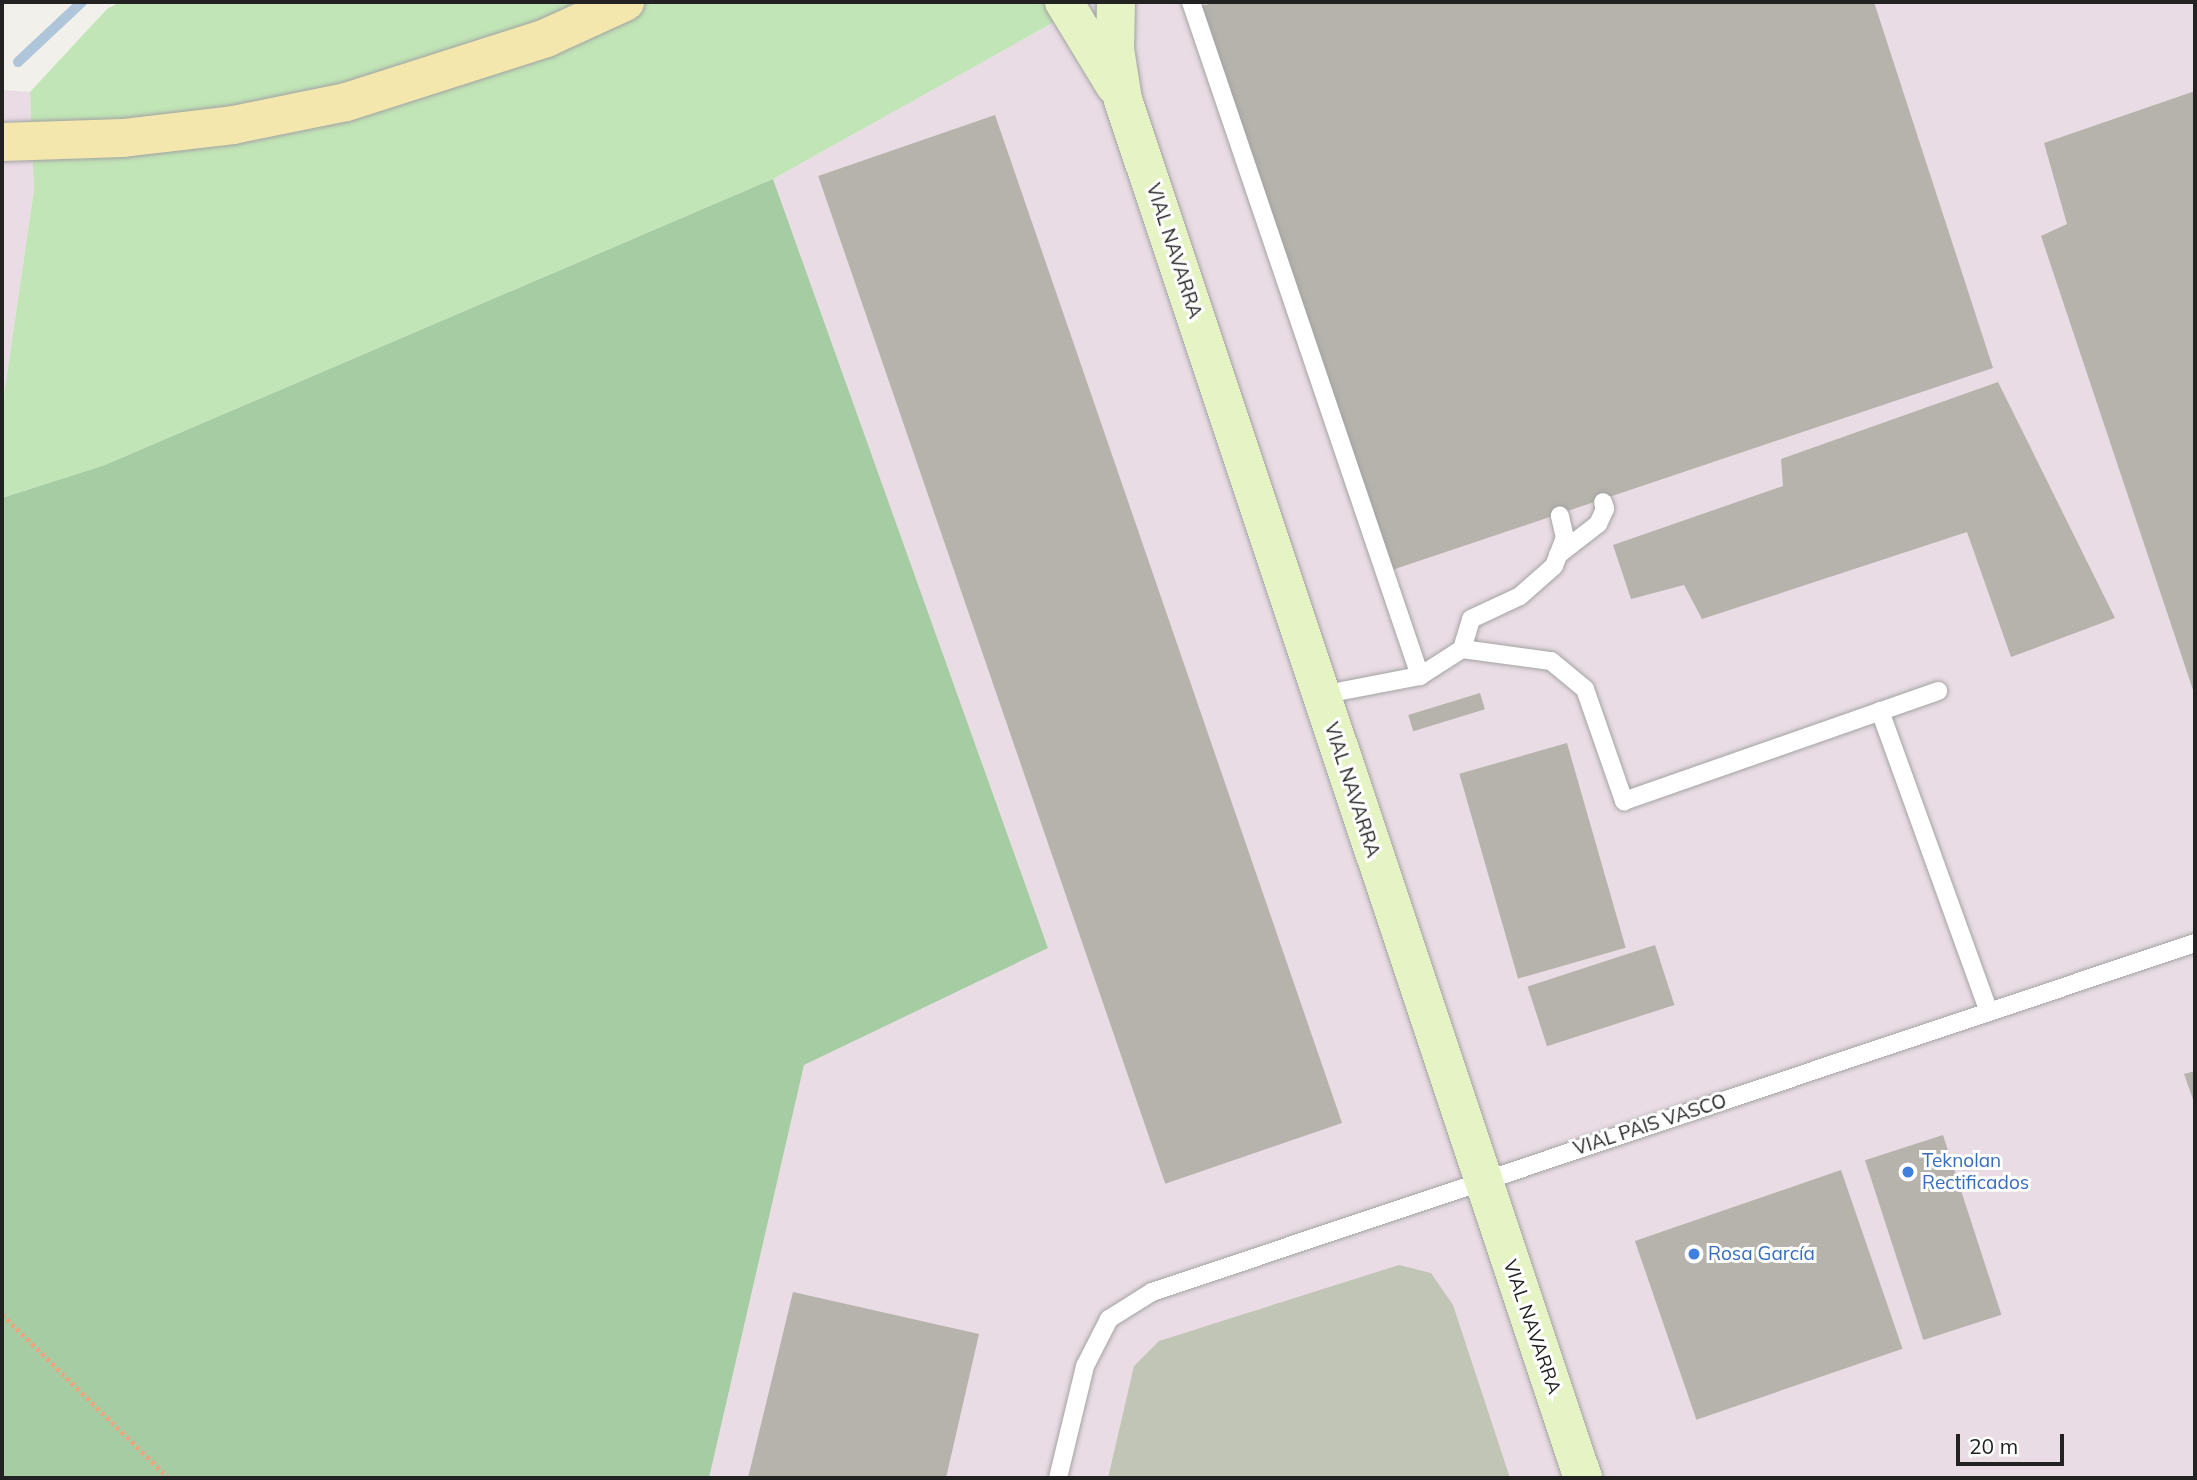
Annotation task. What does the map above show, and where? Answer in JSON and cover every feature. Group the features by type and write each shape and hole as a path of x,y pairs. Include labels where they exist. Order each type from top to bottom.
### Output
{"main road":[{"path":"3,143 123,138 233,125 346,102 546,38 625,2"}],"street":[{"name":"VIAL NAVARRA","path":"1064,2 1124,100"},
{"name":"VIAL NAVARRA","path":"1116,2 1115,48 1124,100 1583,1478"}],"lane":[{"path":"1191,2 1420,676"},
{"path":"1558,555 1598,524 1605,509 1603,502"},
{"path":"1321,695 1420,676 1462,649 1471,620 1539,582 1558,555 1565,538 1560,516"},
{"path":"1462,649 1551,661 1585,689 1624,801 1938,691"},
{"path":"1880,711 1989,1012"},
{"name":"VIAL PAIS VASCO","path":"1058,1478 1085,1366 1109,1319 1152,1292 2195,943"}],"path":[{"path":"2,1314 169,1478"}],"shaded area":[{"path":"1090,2 2195,2 2195,1478 709,1478 804,1065 1048,948 773,179"},
{"path":"2,90 30,92 34,190 2,409"},
{"path":"1399,1265 1431,1273 1453,1305 1510,1478 1108,1478 1134,1366 1159,1341"}],"green space":[{"path":"120,2 1090,2 773,179 105,465 2,498 2,409 34,190 30,92 107,9"},
{"path":"773,179 1048,948 804,1065 709,1478 2,1478 2,498 105,465"}],"building":[{"path":"1215,2 1874,2 1993,368 1392,570 1199,7"},
{"path":"2195,91 2195,696 2041,236 2067,224 2044,143"},
{"path":"995,115 1342,1123 1165,1184 818,176"},
{"path":"1998,382 2115,618 2011,657 1967,532 1702,619 1684,585 1631,599 1613,545 1783,486 1781,459"},
{"path":"1480,693 1485,709 1413,731 1408,715"},
{"path":"1567,743 1626,948 1518,979 1459,774"},
{"path":"1655,945 1674,1005 1547,1046 1528,986"},
{"path":"2195,1071 2195,1105 2184,1074"},
{"path":"1943,1135 2001,1315 1923,1340 1865,1160"},
{"path":"1841,1170 1903,1349 1696,1420 1635,1241"},
{"path":"793,1292 979,1334 946,1478 748,1478"}],"waterway":[{"path":"18,62 82,2"}],"place":[{"name":"Teknolan Rectificados","path":"1908,1172"},
{"name":"Rosa García","path":"1694,1254"}]}
